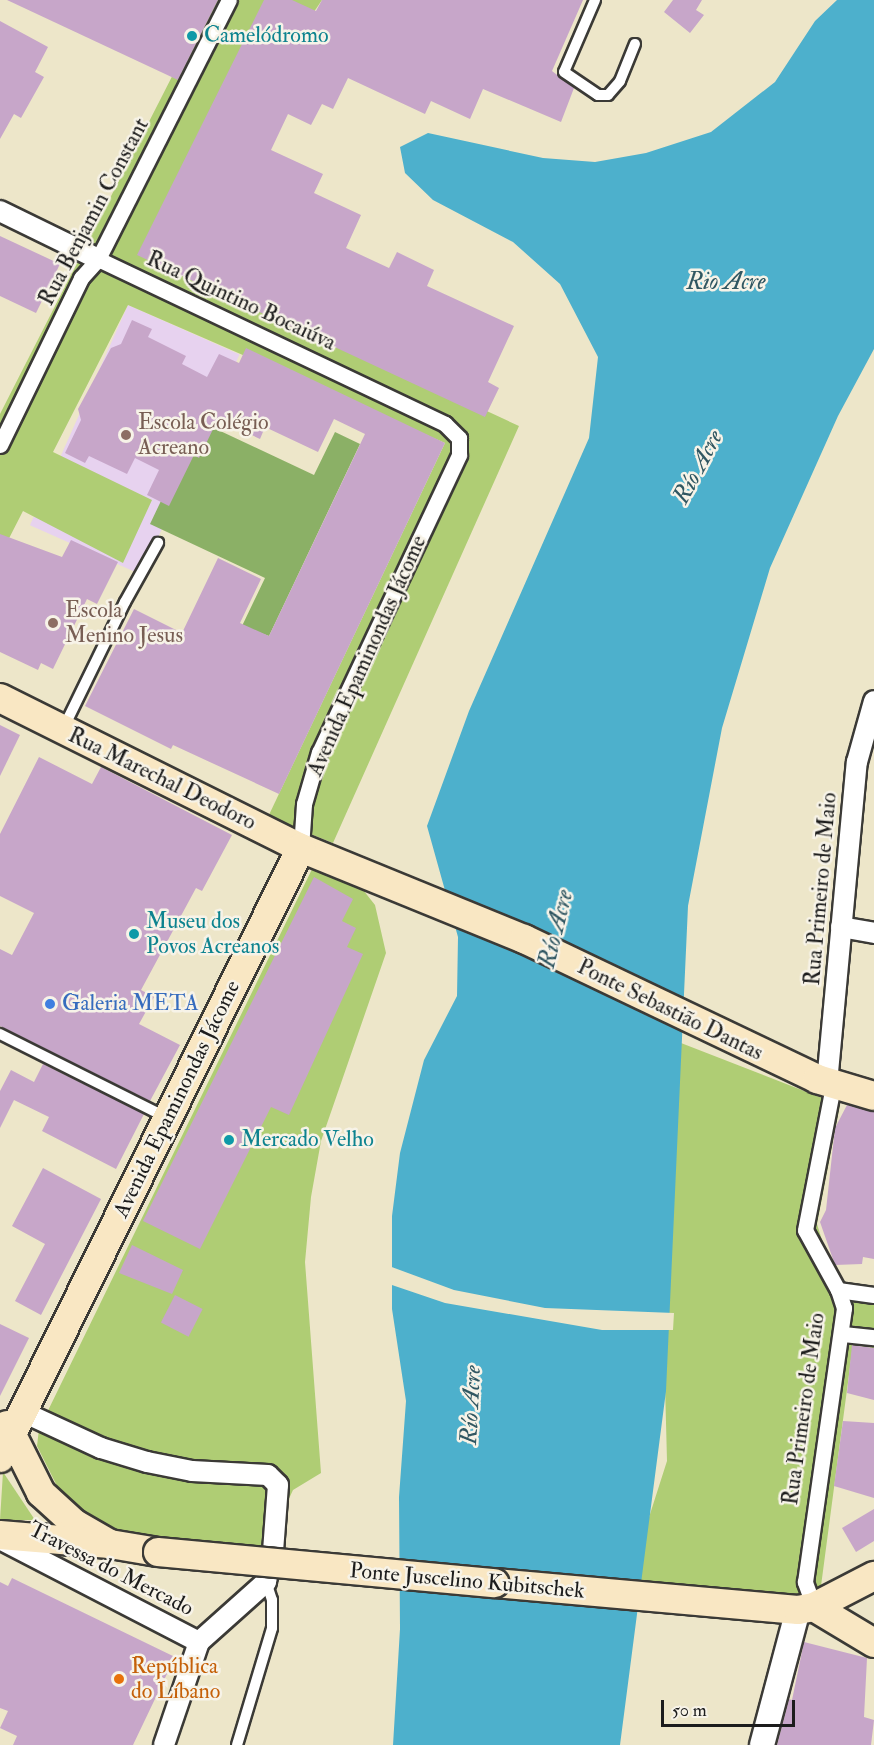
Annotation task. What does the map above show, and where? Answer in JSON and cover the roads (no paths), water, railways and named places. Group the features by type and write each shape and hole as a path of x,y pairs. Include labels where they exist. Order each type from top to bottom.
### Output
{"main road":[{"name":"Rua Marechal Deodoro","path":"0,698 313,853"},
{"name":"Ponte Sebastião Dantas","path":"313,853 524,939 826,1082 874,1096"},
{"name":"Avenida Epaminondas Jácome","path":"9,1430 168,1118 313,853"},
{"path":"9,1430 29,1476 41,1493 75,1524 110,1544"},
{"name":"Ponte Juscelino Kubitschek","path":"0,1537 110,1544 158,1552 796,1609"},
{"path":"796,1609 874,1576"},
{"path":"796,1609 874,1643"}],"street":[{"name":"Rua Benjamin Constant","path":"0,445 81,278 98,259 229,0"},
{"name":"Rua Quintino Bocaiúva","path":"0,211 445,424 459,438"},
{"name":"Avenida Epaminondas Jácome","path":"313,853 304,804 320,752 459,455 459,438"},
{"name":"Rua Primeiro de Maio","path":"796,1609 805,1582 816,1483 843,1334 844,1308 838,1290 805,1230 826,1082 857,762 874,701"},
{"path":"841,927 874,933"},
{"path":"838,1290 874,1295"},
{"path":"843,1334 874,1337"},
{"path":"9,1430 101,1448 147,1462 192,1471 268,1474 278,1485 273,1551 266,1582 199,1642 164,1745"},
{"name":"Travessa do Mercado","path":"0,1537 199,1642"},
{"path":"762,1745 796,1609"}],"lane":[{"path":"595,0 564,72 598,95 608,95 620,81 635,44"},
{"path":"63,730 125,602 159,543"},
{"path":"0,1034 168,1118"},
{"path":"237,1745 272,1628 272,1600 266,1582"}],"water":[{"name":"Rio Acre","path":"837,0 874,0 874,349 838,416 770,568 722,728 688,906 666,1391 620,1745 393,1745 400,1629 399,1497 406,1401 392,1309 392,1216 400,1153 424,1060 457,996 458,937 427,826 469,711 589,438 598,357 560,284 513,242 433,200 405,173 400,147 428,133 543,158 595,162 646,153 711,132 775,82 815,21"}],"place":[{"name":"Camelódromo","path":"192,36"},
{"name":"Escola Colégio Acreano","path":"126,435"},
{"name":"Escola Menino Jesus","path":"53,623"},
{"name":"Museu dos Povos Acreanos","path":"134,934"},
{"name":"Galeria META","path":"50,1004"},
{"name":"Mercado Velho","path":"229,1140"},
{"name":"República do Líbano","path":"119,1679"}],"water label":[{"name":"Río Acre","path":"698,467"},
{"name":"Río Acre","path":"556,929"},
{"name":"Río Acre","path":"471,1405"}]}
